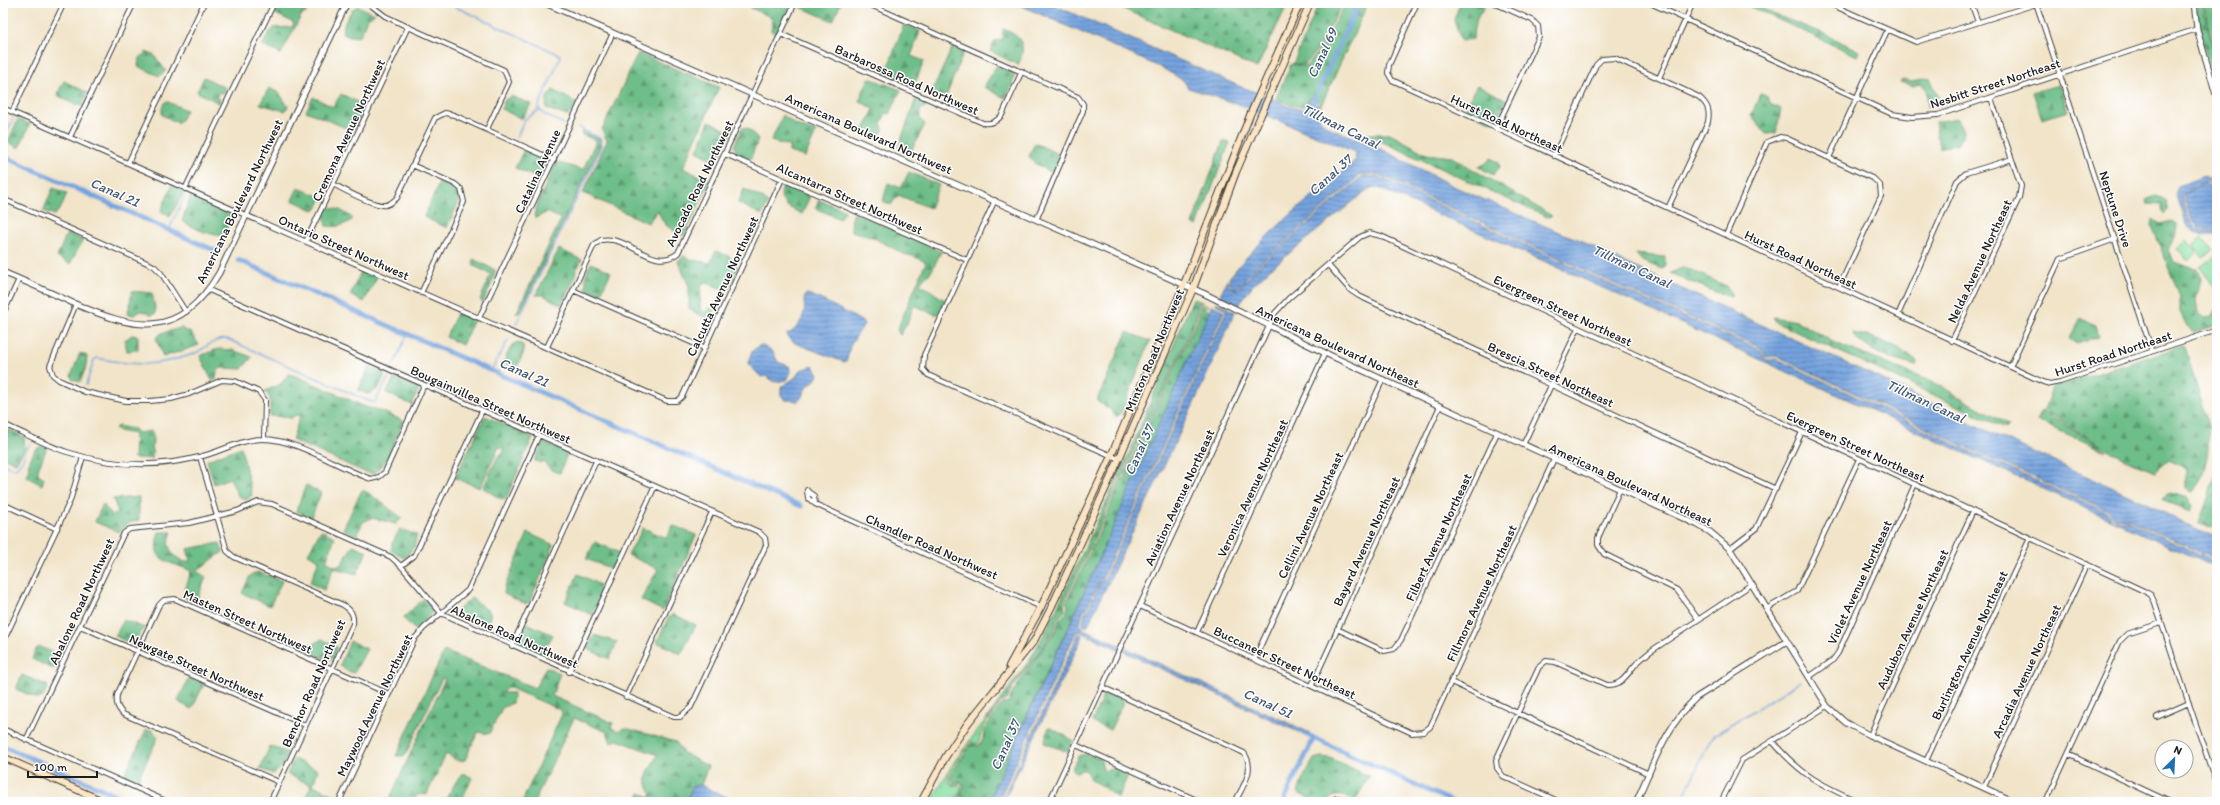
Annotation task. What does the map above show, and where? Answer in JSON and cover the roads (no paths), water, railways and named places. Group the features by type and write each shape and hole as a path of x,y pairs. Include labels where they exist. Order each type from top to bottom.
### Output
{"main road":[{"name":"Minton Road Northwest","path":"993,692 1018,652 1041,607 1111,456 1184,284 1250,115 1300,3"},
{"name":"Minton Road Northwest","path":"921,802 946,756 968,723 1034,641 1051,608 1119,459 1193,289 1236,172 1310,3"},
{"path":"3,757 105,802"}],"street":[{"path":"12,112 64,3"},
{"path":"70,137 134,3"},
{"path":"128,163 204,3"},
{"path":"185,189 274,3"},
{"name":"Americana Boulevard Northwest","path":"3,272 107,318 132,324 146,325 162,322 186,312 209,290 346,3"},
{"path":"368,3 384,16 504,70 509,82 487,129"},
{"name":"Americana Boulevard Northwest","path":"545,3 1037,218 1184,284"},
{"name":"Avocado Road Northwest","path":"547,347 594,245 601,240 614,240 664,260 672,258 678,253 795,3"},
{"path":"866,3 1072,93 1083,104 1083,111 1037,218"},
{"name":"Hurst Road Northeast","path":"1417,3 1389,64 1388,73 1392,80 1839,287 1952,341 2050,384 2217,330"},
{"path":"1494,3 1532,20 1538,26 1539,37 1496,129"},
{"name":"Nesbitt Street Northeast","path":"1650,3 1857,99 1892,114 1912,117 1938,115 2060,73 2197,29"},
{"path":"1659,78 1693,3"},
{"path":"1828,3 1887,31 1916,42 2036,4"},
{"path":"1972,3 1978,22"},
{"path":"2194,3 2197,29 2217,98"},
{"name":"Neptune Drive","path":"2036,4 2116,238 2152,351"},
{"name":"Cremona Avenue Northwest","path":"306,241 408,27"},
{"path":"1829,158 1887,31"},
{"name":"Catalina Avenue","path":"479,318 613,33"},
{"name":"Barbarossa Road Northwest","path":"781,34 983,123 990,124 997,121 1002,115 1022,71"},
{"path":"1554,156 1596,65 1602,59 1614,58 1659,78 1700,97 1706,103 1709,111 1708,122 1668,208"},
{"name":"Nelda Avenue Northeast","path":"1952,341 2019,198 2021,186 1991,98"},
{"name":"Ontario Street Northwest","path":"3,108 667,401 678,400"},
{"path":"333,184 375,204 385,206 397,198 435,118 445,113 454,115 487,129 554,160"},
{"path":"1726,235 1768,142 1772,139 1780,137 1786,138 1874,179 1880,185 1881,196 1839,287"},
{"name":"Alcantarra Street Northwest","path":"725,154 967,260"},
{"path":"1898,315 1957,182 1966,173 2012,159"},
{"path":"412,165 455,184 464,194 464,202 421,293"},
{"name":"Calcutta Avenue Northwest","path":"678,400 682,397 782,179"},
{"path":"3,199 154,266 161,273 186,312"},
{"path":"995,200 924,355 923,369 928,375 1119,459"},
{"name":"Aviation Avenue Northeast","path":"1050,802 1269,326 1281,306 1360,237 1369,233"},
{"name":"Evergreen Street Northeast","path":"1369,233 1381,236 2151,595 2217,786"},
{"path":"2010,367 2060,259 2116,238"},
{"name":"Brescia Street Northeast","path":"1328,265 1350,290 1359,296 1776,489"},
{"path":"3,314 19,278"},
{"name":"Americana Boulevard Northeast","path":"1184,284 1325,353 1698,525 1711,533 1730,549 1768,608 1827,706 1846,723 2015,802"},
{"name":"Bougainvillea Street Northwest","path":"209,290 759,532 765,538 766,545 691,707 680,717"},
{"path":"573,290 704,348"},
{"path":"76,304 52,358 50,371 58,380 85,392 126,401 171,399 189,394 222,380 235,381 259,392 265,400 264,439"},
{"path":"1523,445 1578,328"},
{"name":"Veronica Avenue Northeast","path":"1198,632 1325,353"},
{"name":"Cellini Avenue Northeast","path":"1254,658 1383,380"},
{"path":"3,424 66,452 83,457 126,464 148,464 200,457 238,443 264,439 287,443 371,479 379,477 385,472 424,385"},
{"name":"Bayard Avenue Northeast","path":"1312,685 1440,406"},
{"path":"401,566 414,556 482,410"},
{"path":"1730,549 1756,529 1802,432"},
{"name":"Filbert Avenue Northeast","path":"1337,629 1384,651 1394,649 1401,640 1497,433"},
{"name":"Maywood Avenue Northwest","path":"339,802 415,638 441,613 466,593 539,436"},
{"path":"3,642 70,501 83,457"},
{"name":"Benchor Road Northwest","path":"200,457 225,547 234,557 343,604 350,610 353,617 353,624 270,802"},
{"name":"Fillmore Avenue Northeast","path":"1423,732 1430,727 1554,459"},
{"path":"1768,608 1797,591 1859,459"},
{"path":"512,646 596,461"},
{"name":"Violet Avenue Northeast","path":"1809,677 1832,661 1838,653 1915,484"},
{"path":"569,672 655,486"},
{"path":"1620,489 1598,538 1598,545 1604,554 1677,590 1698,619"},
{"name":"Chandler Road Northwest","path":"807,490 814,496 815,504 1041,607"},
{"name":"Abalone Road Northwest","path":"26,740 124,533 136,527 189,523 217,517 258,502 265,502 391,557 401,566 441,613 626,697 668,715 680,717"},
{"path":"3,504 57,529"},
{"name":"Audubon Avenue Northeast","path":"1870,735 1973,511"},
{"path":"626,697 712,512"},
{"name":"Burlington Avenue Northeast","path":"1926,761 2030,538"},
{"name":"Arcadia Avenue Northeast","path":"1984,787 2087,564"},
{"path":"1560,802 1503,776 1497,768 1496,760 1539,667 1546,662 1555,662 1607,685 1614,686 1621,682 1636,664 1651,651 1752,584"},
{"name":"Masten Street Northwest","path":"138,652 160,605 164,600 175,599 389,694"},
{"name":"Buccaneer Street Northeast","path":"1140,606 1412,733 1423,732"},
{"path":"2046,802 2120,641 2127,634 2161,623"},
{"name":"Newgate Street Northwest","path":"80,626 305,725"},
{"path":"1636,802 1672,726 1687,706 1697,697 1787,641"},
{"path":"138,652 117,695 116,703 118,708 124,714 279,782"},
{"path":"1451,682 1649,774"},
{"path":"1102,687 1244,753 1249,760 1250,770 1235,802"},
{"path":"2156,716 2189,703"},
{"path":"1721,802 1742,760 1827,706"},
{"path":"3,729 168,802"},
{"path":"1772,741 1790,762 1817,783 1859,802"},
{"path":"1076,745 1201,802"},
{"path":"2068,754 2170,802"},
{"path":"1328,802 1337,798 1351,802"},
{"path":"2210,802 2217,799"}],"water":[{"name":"Tillman Canal","path":"1015,3 1049,3 1239,86 1272,98 1289,107 1303,110 1309,100 1317,104 1320,119 1328,127 1385,151 1453,186 1578,239 1627,264 1879,378 2002,438 2146,503 2199,531 2217,537 2217,560 2126,518 2115,519 2106,509 1979,453 1777,356 1766,357 1761,348 1617,285 1380,175 1362,174 1259,264 1236,289 1230,284 1229,278 1257,246 1289,216 1356,160 1355,152 1241,105 1188,88 1184,81 1164,69"},
{"path":"1363,176 1379,177 1616,287 1760,350 1766,360 1777,359 1978,455 2105,511 2114,521 2126,520 2217,563 2217,568 1557,267 1376,187 1366,191 1270,269 1252,286 1237,307 1219,297 1227,280 1229,286 1237,290 1260,265"},
{"path":"2204,176 2215,180 2217,206 2214,198 2213,186 2207,181 2181,195 2191,223 2200,230 2217,230 2217,234 2202,235 2186,226 2183,213 2175,195 2178,186"},
{"path":"2206,183 2211,187 2212,199 2217,211 2217,228 2201,228 2196,225 2190,216 2183,195"},
{"path":"806,294 863,322 864,324 850,346 847,360 844,362 797,344 789,339 787,334 796,328 802,319"},
{"path":"1217,302 1235,312 1196,399 1087,627 1083,625 1085,612 1089,609 1100,582 1104,580 1226,312 1225,309 1216,304"},
{"path":"1212,305 1224,311 1102,579 1099,581 1087,608 1083,611 1080,625 1082,628 1310,733 1307,736 1079,631 1076,632 998,802 988,802 1076,610"},
{"path":"762,345 773,352 778,362 789,366 791,372 787,380 775,382 766,376 761,377 749,365 753,350"},
{"path":"813,366 818,374 815,380 806,389 800,400 785,400 781,395 781,387 796,377 800,370"},
{"path":"1079,633 1083,636 1003,802 1001,802"},
{"path":"701,785 737,802 686,802 693,786"}],"waterway":[{"path":"447,3 560,55 538,108 545,115 564,124"},
{"name":"Canal 69","path":"1318,91 1359,3"},
{"name":"Canal 69","path":"1311,107 1315,97"},
{"path":"517,137 525,119 539,110"},
{"path":"3,141 14,117"},
{"path":"516,324 602,146 601,139 578,127"},
{"name":"Canal 21","path":"3,156 216,251"},
{"path":"169,230 185,195"},
{"name":"Canal 21","path":"238,260 801,506"},
{"path":"394,364 407,335"},
{"path":"86,385 94,360 97,358 123,363 157,363 193,354 222,339 227,339 371,402 375,402 389,377"},
{"path":"491,371 508,340"},
{"path":"3,464 15,469 22,461 30,443"},
{"path":"1681,802 1710,740 1716,734 1801,681"},
{"name":"Canal 51","path":"1303,733 1453,802"},
{"path":"1283,802 1314,738"},
{"path":"3,746 132,802"}],"water label":[{"name":"Canal 37","path":"1330,175"},
{"name":"Canal 37","path":"1139,450"},
{"name":"Canal 37","path":"1005,745"}]}
